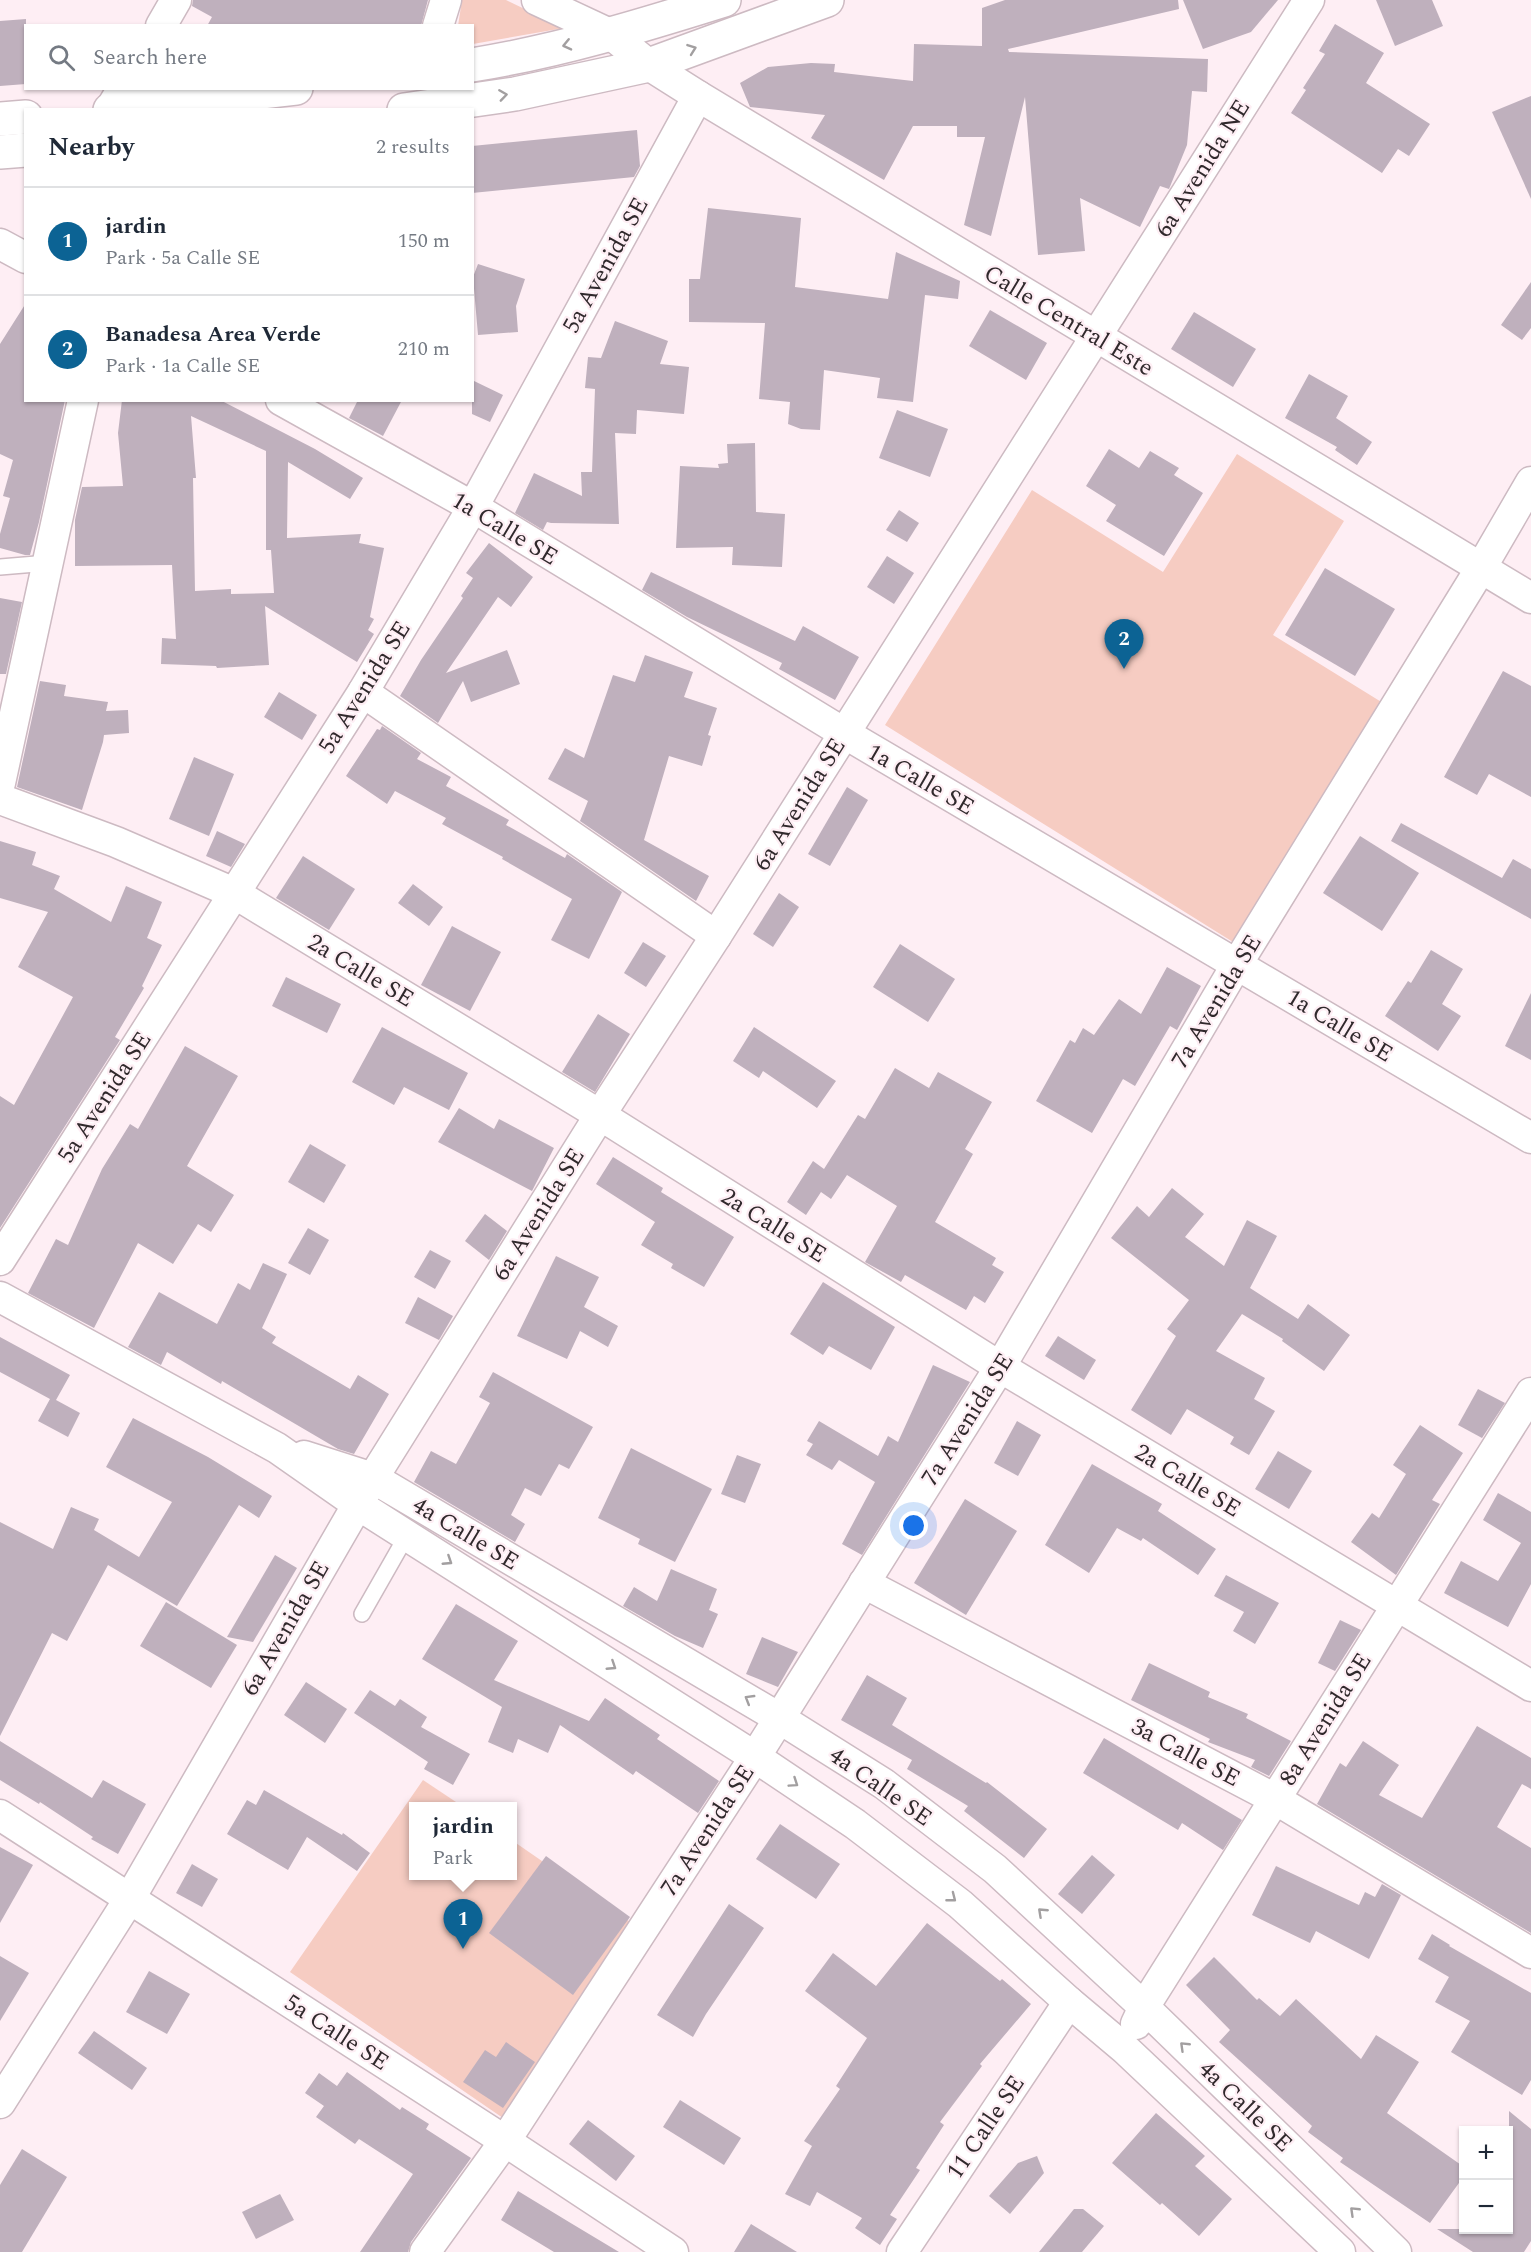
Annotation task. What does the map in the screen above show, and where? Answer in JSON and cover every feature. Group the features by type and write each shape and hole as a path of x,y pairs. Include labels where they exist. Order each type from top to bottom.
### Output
{"main road":[{"path":"474,65 612,35 724,0"},
{"path":"418,108 514,94 649,65 827,0"},
{"path":"127,108 279,90"},
{"path":"0,119 24,117"},
{"path":"0,152 24,150"}],"street":[{"path":"161,24 176,0"},
{"path":"439,24 446,0"},
{"name":"Calle Central Este","path":"537,0 612,35 649,65 698,96 1531,598"},
{"name":"6a Avenida NE","path":"1095,336 1309,0"},
{"path":"111,108 122,90"},
{"name":"5a Avenida SE","path":"0,1260 363,692 473,507 698,96"},
{"name":"6a Avenida SE","path":"0,2103 130,1898 373,1478 600,1115 716,936 1095,336"},
{"path":"0,783 83,402"},
{"name":"1a Calle SE","path":"285,402 473,507 844,733 1531,1138"},
{"name":"7a Avenida SE","path":"425,2252 505,2141 755,1757 1000,1367 1237,964 1482,568 1531,482"},
{"path":"363,692 716,936"},
{"name":"2a Calle SE","path":"0,799 116,843 234,892 600,1115 1000,1367 1531,1686"},
{"name":"4a Calle SE","path":"0,1297 277,1448 357,1504 755,1757 855,1824 960,1904 1125,2049 1340,2252"},
{"name":"8a Avenida SE","path":"1125,2049 1144,2007 1531,1393"},
{"name":"4a Calle SE","path":"277,1448 373,1478 780,1718 884,1784 995,1869 1144,2007 1396,2252"},
{"name":"3a Calle SE","path":"864,1583 1275,1799 1531,1953"},
{"name":"5a Calle SE","path":"0,1815 673,2252"},
{"name":"11 Calle SE","path":"902,2252 1069,2002"}],"lane":[{"path":"0,567 48,563"},
{"path":"362,1614 407,1535"}],"shaded area":[{"path":"462,0 506,0 564,28 474,44 474,24 458,24"},
{"path":"1237,454 1344,521 1273,635 1383,703 1233,942 885,725 1032,490 1163,572"},
{"path":"423,1780 456,1802 409,1802 409,1880 517,1880 517,1844 636,1926 503,2118 290,1972"}],"building":[{"path":"193,0 428,0 422,24 208,24 212,17 192,6"},
{"path":"1005,0 1178,0 1179,9 1008,49 1009,52 1208,59 1207,92 1192,91 1187,145 1169,189 1160,186 1140,227 1080,198 1085,251 1038,255 1025,97 991,236 964,225 985,137 957,137 957,126 913,126 884,180 811,138 825,115 750,107 740,83 768,67 811,63 835,64 834,72 913,81 914,44 982,46 982,8"},
{"path":"1183,0 1278,0 1251,32 1203,49"},
{"path":"1376,0 1432,0 1443,26 1395,46"},
{"path":"26,19 26,24 24,24 24,84 0,86 0,21"},
{"path":"1335,24 1384,53 1366,83 1430,124 1409,156 1398,149 1382,173 1291,113 1306,90 1303,88 1325,54 1319,51"},
{"path":"1531,96 1531,199 1492,112"},
{"path":"637,130 640,166 634,177 474,193 474,146"},
{"path":"708,208 801,218 795,287 888,299 896,252 960,281 958,299 925,295 913,402 877,398 880,378 824,370 820,430 801,429 788,424 790,402 759,399 765,323 689,322 689,279 700,279"},
{"path":"478,264 525,279 516,306 518,332 478,335 474,274"},
{"path":"1531,282 1531,328 1522,340 1501,325"},
{"path":"24,306 24,402 65,402 30,555 0,548 0,534 10,498 3,496 13,460 0,454 0,344"},
{"path":"990,310 1047,343 1026,380 969,346"},
{"path":"1194,312 1256,349 1233,387 1171,349"},
{"path":"615,321 668,341 660,364 689,367 684,414 637,410 636,434 615,433 619,524 547,522 543,530 515,513 534,473 582,496 581,472 592,472 595,389 585,388 588,357 601,358"},
{"path":"1309,374 1348,396 1336,418 1372,442 1357,465 1335,450 1337,447 1285,418"},
{"path":"474,381 503,395 490,422 472,414"},
{"path":"122,402 224,402 315,449 363,478 350,499 288,462 287,538 361,534 359,543 384,548 370,617 374,619 368,630 374,634 357,662 265,606 269,665 217,668 216,666 161,664 162,638 176,639 172,565 75,566 75,520 82,487 123,486 118,433","holes":["191,416 266,451 266,550 271,550 274,593 231,594 231,589 195,591 193,478 196,478"]},
{"path":"357,402 401,402 383,436 349,418"},
{"path":"897,410 948,429 930,477 879,458"},
{"path":"755,443 756,512 785,514 782,567 732,565 733,547 676,548 680,466 719,468 718,464 728,463 727,444"},
{"path":"1109,449 1139,468 1150,451 1179,468 1174,475 1203,493 1164,556 1106,521 1116,505 1086,486"},
{"path":"899,510 919,523 907,542 886,530"},
{"path":"489,543 533,577 511,607 498,597 446,673 507,650 520,684 471,702 463,681 438,723 400,696 421,660 463,598 461,596 473,578 466,573"},
{"path":"887,556 914,573 894,604 867,587"},
{"path":"1325,568 1395,609 1355,676 1285,635"},
{"path":"651,572 795,641 803,626 859,657 835,700 779,669 782,663 687,617 642,590"},
{"path":"0,598 22,602 6,674 0,674"},
{"path":"645,655 693,672 684,697 717,708 708,735 711,736 702,766 669,756 644,840 709,876 696,901 580,821 588,801 548,779 565,748 584,758 613,675 635,682"},
{"path":"1503,671 1531,686 1531,797 1489,774 1477,795 1444,777"},
{"path":"40,681 66,685 64,696 108,702 106,711 128,710 129,733 104,735 82,810 17,787"},
{"path":"279,692 317,715 302,740 264,717"},
{"path":"382,726 421,753 417,759 451,777 446,786 509,820 506,825 565,858 567,854 622,892 589,959 551,940 572,899 502,859 503,857 442,824 446,818 395,791 387,804 346,776 377,729 380,730"},
{"path":"194,757 234,774 209,836 169,819"},
{"path":"847,787 868,800 830,866 808,854"},
{"path":"1401,823 1502,878 1513,859 1531,869 1531,919 1391,841"},
{"path":"217,831 245,844 231,867 206,856"},
{"path":"1360,836 1419,873 1382,931 1323,893"},
{"path":"0,841 36,852 32,865 60,876 54,889 111,922 126,886 162,902 147,938 162,945 142,986 144,988 115,1037 120,1040 0,1228 0,1096 14,1105 73,997 18,967 48,912 0,898"},
{"path":"303,856 355,889 329,930 276,898"},
{"path":"413,884 443,907 429,926 398,903"},
{"path":"779,893 799,907 773,947 753,934"},
{"path":"452,926 501,952 470,1011 421,985"},
{"path":"643,942 666,956 646,987 624,973"},
{"path":"900,944 955,979 928,1022 873,987"},
{"path":"1431,950 1463,969 1442,1004 1461,1016 1438,1051 1385,1016 1408,981 1411,983"},
{"path":"1167,967 1201,986 1177,1030 1170,1026 1135,1086 1123,1079 1092,1133 1036,1101 1070,1040 1075,1043 1083,1028 1094,1035 1119,999 1141,1014"},
{"path":"286,977 341,1004 327,1033 272,1006"},
{"path":"1531,993 1531,1060 1505,1046"},
{"path":"598,1014 630,1034 595,1092 562,1072"},
{"path":"382,1027 468,1073 449,1110 404,1087 394,1105 352,1082"},
{"path":"754,1027 836,1081 817,1108 763,1071 759,1078 733,1061"},
{"path":"185,1046 238,1076 187,1166 234,1195 211,1232 198,1224 173,1264 138,1243 94,1328 28,1293 56,1239 68,1245 102,1169 130,1124 138,1129"},
{"path":"895,1068 929,1088 938,1072 992,1102 965,1149 973,1154 935,1222 996,1258 992,1265 1004,1272 985,1303 974,1296 966,1310 905,1275 901,1282 865,1262 897,1206 847,1175 831,1199 821,1192 806,1215 787,1202 813,1161 824,1169 858,1115 865,1119"},
{"path":"459,1108 494,1129 499,1119 554,1148 532,1191 438,1142"},
{"path":"310,1144 346,1165 324,1203 288,1182"},
{"path":"613,1157 663,1188 661,1192 734,1237 704,1287 671,1268 673,1264 641,1245 655,1222 596,1184"},
{"path":"1172,1188 1204,1214 1185,1237 1224,1266 1247,1220 1277,1236 1250,1288 1298,1319 1308,1304 1350,1335 1324,1371 1282,1341 1283,1339 1242,1314 1216,1351 1265,1378 1254,1399 1275,1411 1249,1455 1230,1444 1234,1437 1187,1409 1171,1435 1131,1410 1176,1336 1167,1329 1189,1300 1111,1238 1137,1206 1149,1217"},
{"path":"485,1214 507,1231 489,1260 465,1241"},
{"path":"308,1228 329,1240 310,1275 288,1263"},
{"path":"430,1250 451,1261 435,1289 414,1277"},
{"path":"556,1256 599,1277 584,1307 618,1326 608,1347 580,1331 567,1359 517,1336"},
{"path":"263,1263 287,1274 262,1328 276,1337 272,1343 350,1389 358,1375 389,1394 354,1454 338,1449 222,1381 221,1384 167,1352 161,1365 128,1347 159,1292 217,1324 238,1283 250,1290"},
{"path":"823,1282 895,1327 871,1370 829,1346 823,1355 790,1334"},
{"path":"418,1297 453,1316 439,1340 405,1323"},
{"path":"1058,1336 1096,1360 1084,1380 1045,1356"},
{"path":"0,1337 70,1375 56,1400 80,1413 68,1437 38,1421 50,1399 0,1372"},
{"path":"933,1365 970,1382 862,1555 842,1544 875,1482 839,1460 832,1470 806,1455 813,1444 807,1441 819,1421 878,1456 888,1436 898,1442"},
{"path":"493,1372 593,1427 569,1469 559,1464 541,1496 525,1488 511,1515 525,1524 515,1542 414,1482 431,1451 456,1464 490,1403 479,1397"},
{"path":"1478,1389 1505,1403 1482,1438 1458,1425"},
{"path":"133,1418 208,1457 272,1496 259,1518 239,1505 177,1606 108,1565 67,1641 52,1633 0,1736 0,1522 53,1549 71,1507 99,1519 94,1530 139,1557 172,1502 106,1467"},
{"path":"1017,1421 1041,1435 1018,1476 994,1463"},
{"path":"1420,1425 1463,1453 1432,1500 1440,1504 1396,1575 1351,1542 1372,1513 1379,1518 1406,1474 1393,1465"},
{"path":"631,1448 712,1489 675,1562 638,1544 640,1539 598,1518"},
{"path":"1278,1451 1312,1471 1289,1509 1255,1489"},
{"path":"737,1455 761,1464 745,1503 721,1494"},
{"path":"1092,1464 1162,1504 1158,1511 1216,1549 1198,1575 1143,1538 1141,1541 1117,1528 1089,1573 1045,1545"},
{"path":"1498,1493 1531,1512 1531,1584 1508,1627 1444,1593 1461,1561 1498,1581 1521,1543 1483,1520"},
{"path":"965,1499 1017,1531 966,1615 914,1583"},
{"path":"275,1555 297,1568 253,1642 227,1637"},
{"path":"671,1569 717,1589 709,1610 718,1614 703,1648 675,1636 623,1606 634,1587 657,1601"},
{"path":"1226,1575 1279,1603 1255,1644 1233,1631 1244,1612 1214,1596"},
{"path":"166,1602 237,1645 211,1688 140,1646"},
{"path":"456,1604 518,1641 494,1680 589,1721 605,1698 660,1735 657,1739 719,1781 698,1813 636,1771 633,1775 560,1725 548,1753 518,1739 513,1753 488,1742 502,1707 422,1659"},
{"path":"1340,1620 1361,1630 1335,1671 1318,1663"},
{"path":"762,1637 798,1652 778,1687 746,1674"},
{"path":"1149,1663 1210,1692 1208,1697 1248,1714 1246,1718 1291,1741 1269,1776 1251,1767 1255,1760 1208,1742 1210,1739 1131,1700"},
{"path":"867,1675 907,1698 892,1725 987,1782 1047,1829 1024,1858 964,1811 968,1806 907,1769 912,1760 841,1720"},
{"path":"306,1682 347,1709 325,1743 284,1715"},
{"path":"370,1690 395,1706 400,1699 427,1717 421,1727 470,1754 453,1785 424,1769 428,1762 354,1713"},
{"path":"1477,1726 1531,1758 1531,1789 1522,1784 1497,1827 1531,1848 1531,1933 1317,1804 1340,1763 1346,1767 1363,1741 1399,1765 1379,1795 1422,1818"},
{"path":"1104,1738 1242,1820 1223,1850 1182,1823 1178,1830 1083,1773"},
{"path":"0,1741 92,1798 103,1780 146,1804 118,1854 91,1839 93,1837 40,1802 39,1804 0,1780"},
{"path":"264,1790 342,1835 343,1833 370,1853 357,1871 307,1837 288,1870 227,1834 247,1800 256,1805"},
{"path":"780,1824 840,1864 816,1899 756,1859"},
{"path":"0,1847 33,1865 0,1923"},
{"path":"1092,1855 1115,1875 1082,1914 1058,1894"},
{"path":"546,1856 630,1917 573,1995 489,1933"},
{"path":"192,1864 218,1879 202,1907 176,1893"},
{"path":"1276,1866 1359,1905 1365,1892 1375,1897 1382,1884 1401,1895 1369,1959 1316,1931 1310,1943 1252,1915"},
{"path":"729,1904 764,1928 693,2037 657,2015"},
{"path":"927,1923 1000,1981 1002,1979 1031,2004 980,2064 982,2066 940,2122 944,2125 916,2168 920,2170 890,2215 897,2219 880,2245 855,2228 862,2218 817,2192 810,2206 785,2194 812,2146 804,2141 840,2089 836,2086 867,2038 805,1991 833,1953 876,1986"},
{"path":"1432,1934 1531,1993 1531,2080 1522,2095 1451,2052 1470,2021 1435,2002 1449,1977 1418,1959"},
{"path":"0,1956 29,1973 0,2021"},
{"path":"1214,1957 1257,2000 1259,1998 1280,2016 1296,1999 1361,2059 1376,2035 1419,2062 1387,2113 1459,2163 1459,2183 1430,2223 1340,2162 1343,2158 1308,2132 1312,2126 1219,2042 1230,2030 1186,1985"},
{"path":"149,1971 190,1994 167,2034 126,2012"},
{"path":"94,2031 147,2068 132,2090 78,2053"},
{"path":"506,2042 535,2062 503,2108 463,2082 485,2050 496,2057"},
{"path":"347,2072 400,2110 402,2107 429,2124 426,2129 471,2158 411,2242 408,2252 360,2252 413,2174 359,2139 355,2144 316,2117 324,2106 305,2093 319,2073 337,2086"},
{"path":"680,2100 741,2138 724,2165 663,2127"},
{"path":"1509,2111 1531,2129 1531,2241 1524,2252 1473,2252 1437,2229 1459,2229 1459,2234 1513,2234 1513,2126 1509,2126"},
{"path":"1156,2113 1205,2156 1195,2166 1232,2199 1199,2236 1112,2163"},
{"path":"588,2120 635,2156 616,2181 569,2144"},
{"path":"22,2149 67,2177 22,2252 0,2252 0,2185"},
{"path":"1037,2156 1044,2173 1010,2214 989,2196 1018,2163"},
{"path":"518,2191 619,2252 554,2252 501,2220"},
{"path":"280,2194 294,2220 256,2239 242,2212"},
{"path":"1074,2209 1083,2209 1104,2226 1082,2252 1039,2252"},
{"path":"751,2224 797,2252 734,2252"}],"place":[{"name":"Banadesa Area Verde","path":"1124,669"},
{"name":"jardin","path":"463,1949"}]}
